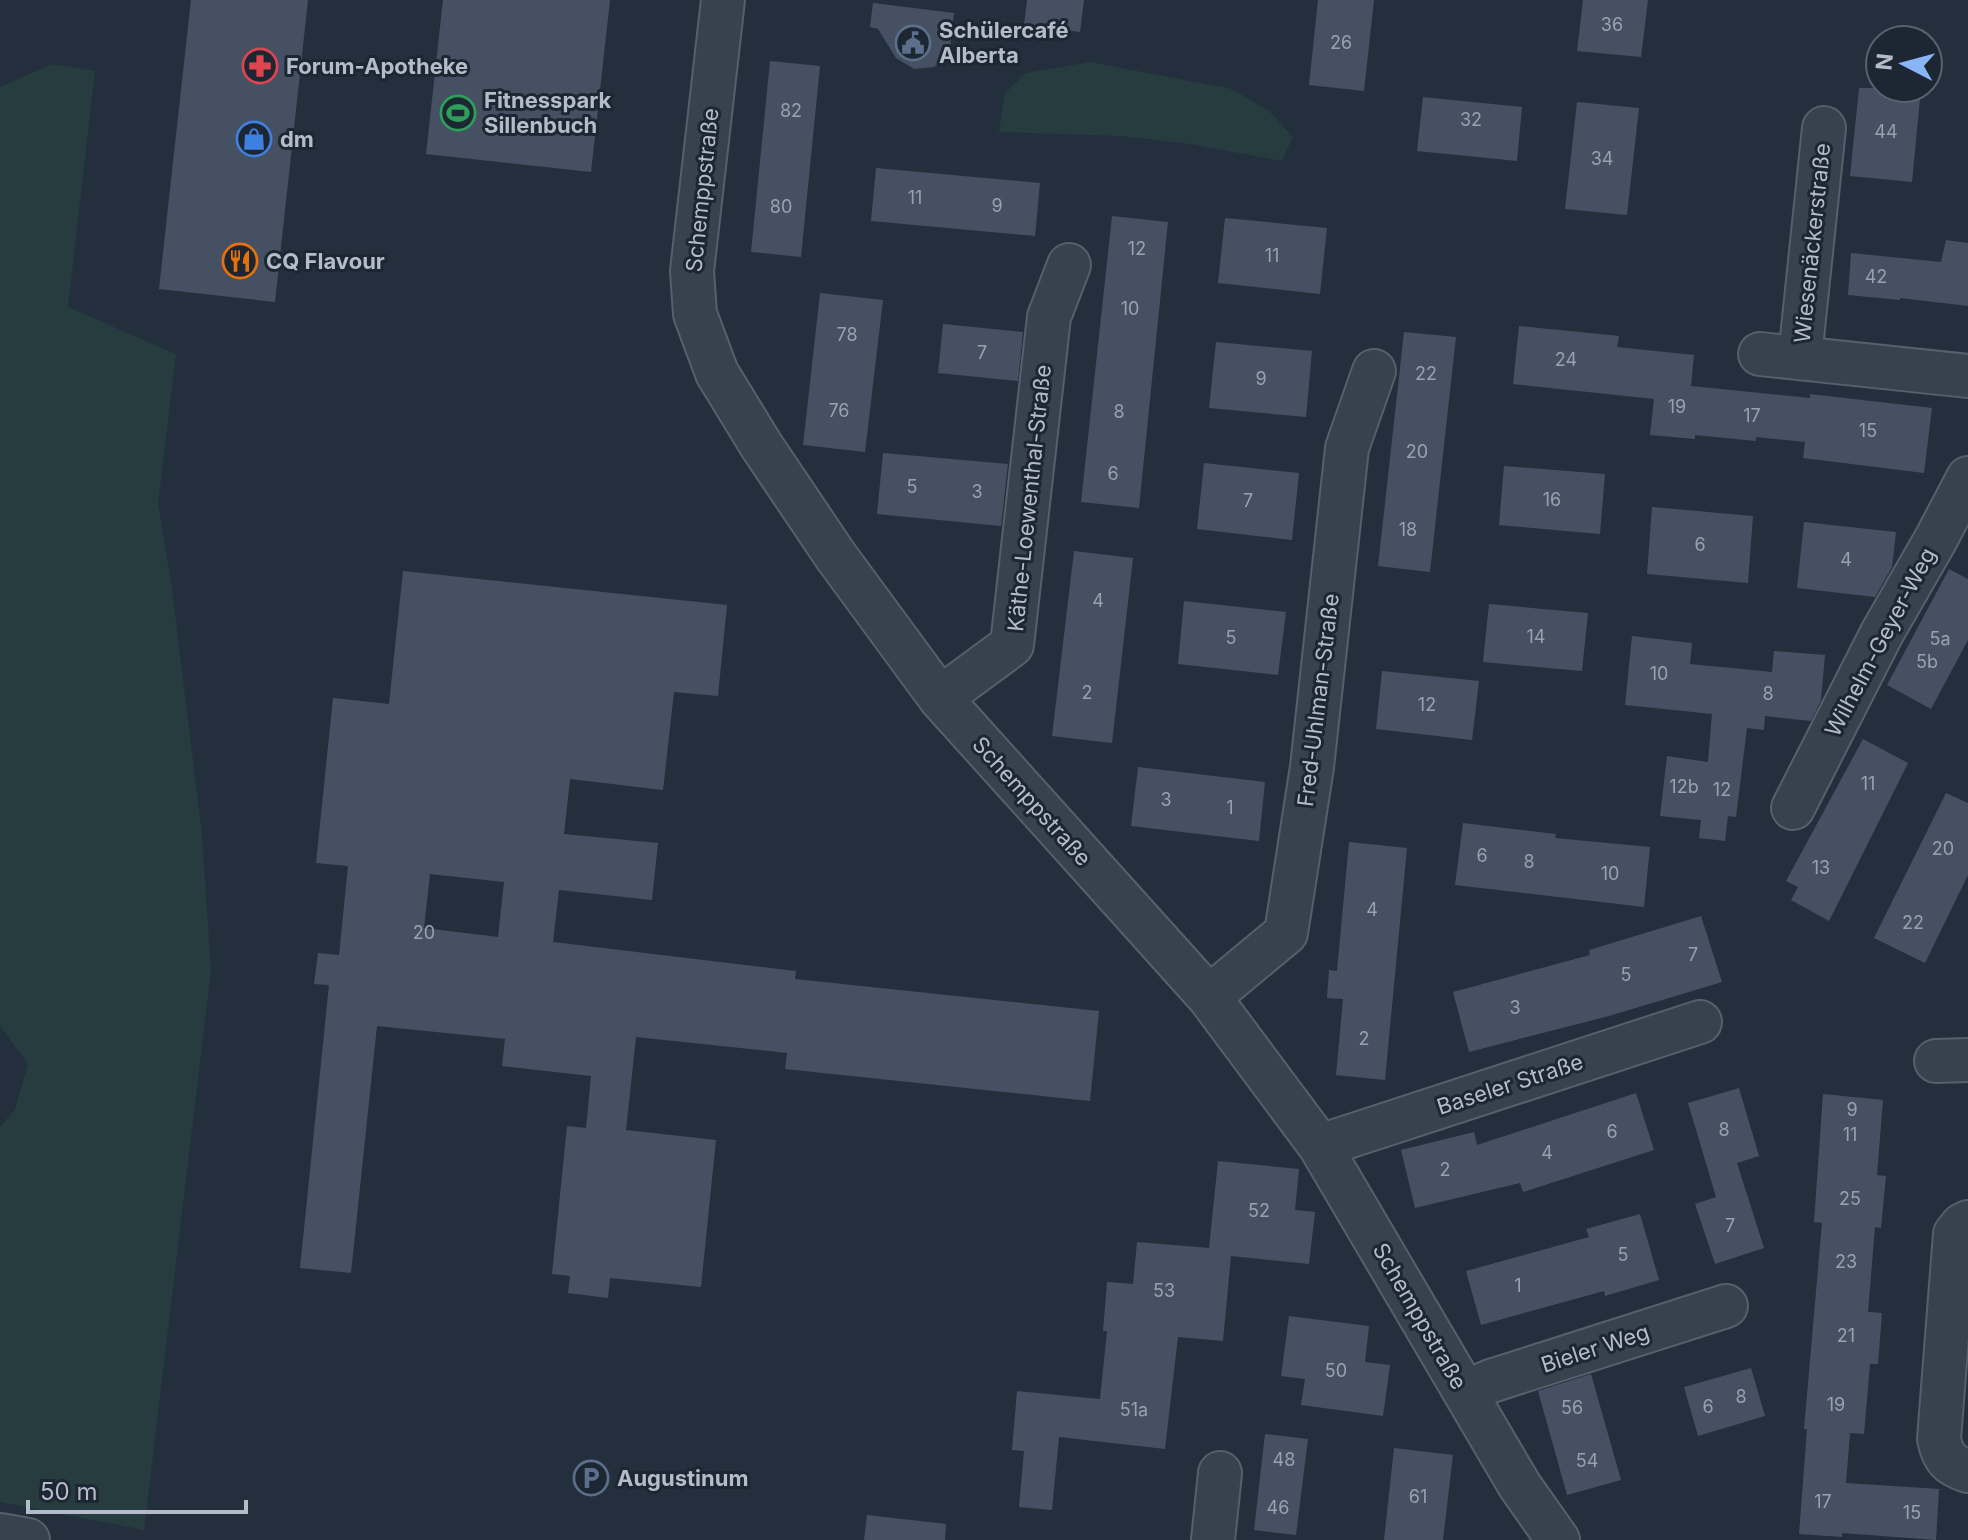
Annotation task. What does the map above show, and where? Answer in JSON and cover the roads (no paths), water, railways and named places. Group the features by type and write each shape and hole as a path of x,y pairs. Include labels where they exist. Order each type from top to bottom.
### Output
{"street":[{"name":"Schemppstraße","path":"723,0 692,271 695,314 717,373 835,555 940,698 1209,997 1320,1146 1520,1486 1558,1540"},
{"name":"Wiesenäckerstraße","path":"1824,128 1780,356 1968,376"},
{"name":"Käthe-Loewenthal-Straße","path":"940,698 1012,645 1049,317 1069,265"},
{"name":"Fred-Uhlman-Straße","path":"1209,997 1286,933 1312,767 1347,448 1374,371"},
{"name":"Wilhelm-Geyer-Weg","path":"1793,808 1882,633 1968,478"},
{"name":"Baseler Straße","path":"1320,1146 1700,1022"},
{"path":"1968,1222 1955,1234 1939,1439 1948,1462 1968,1471"},
{"name":"Bieler Weg","path":"1465,1392 1726,1306"},
{"path":"1213,1540 1220,1473"},
{"path":"0,1535 28,1540"}],"place":[{"name":"Schülercafé Alberta","path":"913,43"},
{"name":"Forum-Apotheke","path":"260,66"},
{"name":"Fitnesspark Sillenbuch","path":"458,113"},
{"name":"dm","path":"254,139"},
{"name":"CQ Flavour","path":"240,261"},
{"name":"Augustinum","path":"591,1478"}]}
